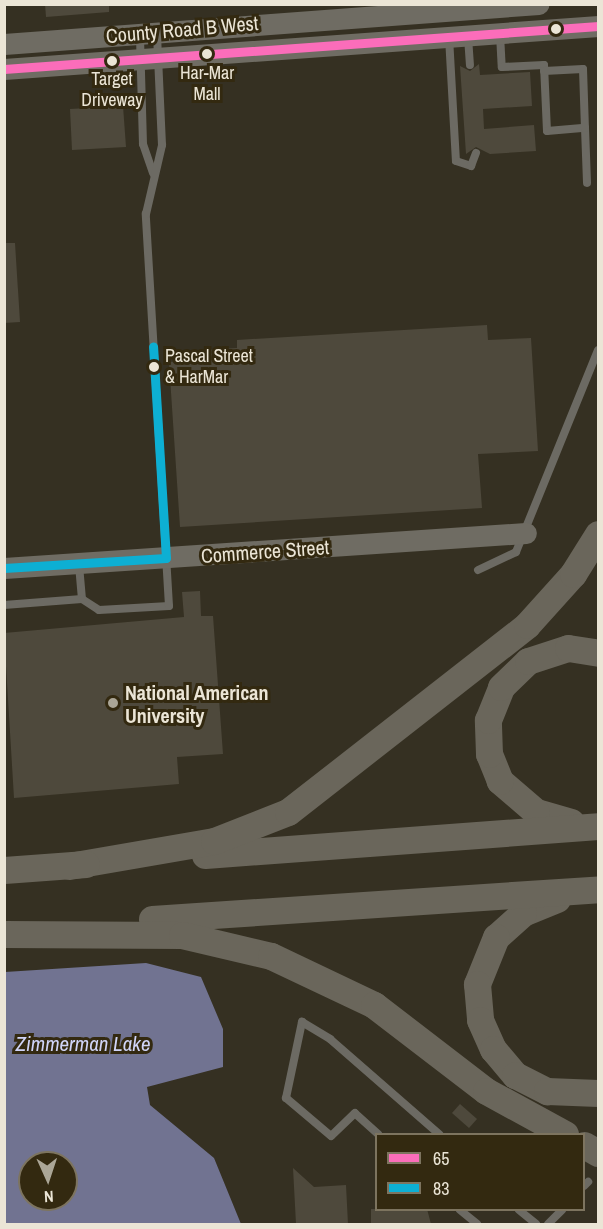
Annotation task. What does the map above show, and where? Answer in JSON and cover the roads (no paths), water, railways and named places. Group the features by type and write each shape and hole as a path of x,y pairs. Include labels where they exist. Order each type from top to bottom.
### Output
{"highway":[{"path":"69,866 214,841 288,812 527,625 573,574 598,534"},
{"path":"596,826 549,817 516,799 493,766 487,739 493,701 516,670 557,650 598,654"},
{"path":"4,870 596,826"},
{"path":"4,932 598,890"},
{"path":"598,890 539,905 509,924 488,951 477,1001 485,1036 515,1075 547,1091 598,1092"},
{"path":"4,932 182,935 287,961 375,1005 486,1091 563,1133"}],"street":[{"name":"County Road B West","path":"4,44 409,8 539,4"},
{"name":"County Road B West","path":"4,69 598,26"},
{"name":"Commerce Street","path":"4,568 526,533"}],"lane":[{"path":"149,30 143,144 153,173"},
{"path":"4,605 82,599 99,610 169,606 146,214 153,173 162,145 147,57 149,30"},
{"path":"500,32 502,67 544,64 547,131 585,128"},
{"path":"459,35 470,65"},
{"path":"459,35 456,161 471,166 476,153"},
{"path":"544,71 583,69 587,183"},
{"path":"478,570 509,558 526,533 598,350"},
{"path":"79,563 82,599"},
{"path":"377,1133 355,1113 331,1136 286,1098 302,1022 330,1039 437,1133"},
{"path":"462,1211 477,1224"},
{"path":"521,1211 536,1224"},
{"path":"548,1224 560,1211"}],"water":[{"name":"Zimmerman Lake","path":"146,963 201,977 223,1029 223,1067 147,1087 150,1105 214,1158 241,1224 5,1224 5,972"}],"place":[{"name":"Har-Mar Mall","path":"207,54"},
{"name":"Target Driveway","path":"112,61"},
{"name":"Pascal Street & HarMar","path":"154,367"},
{"name":"National American University","path":"113,703"}]}
